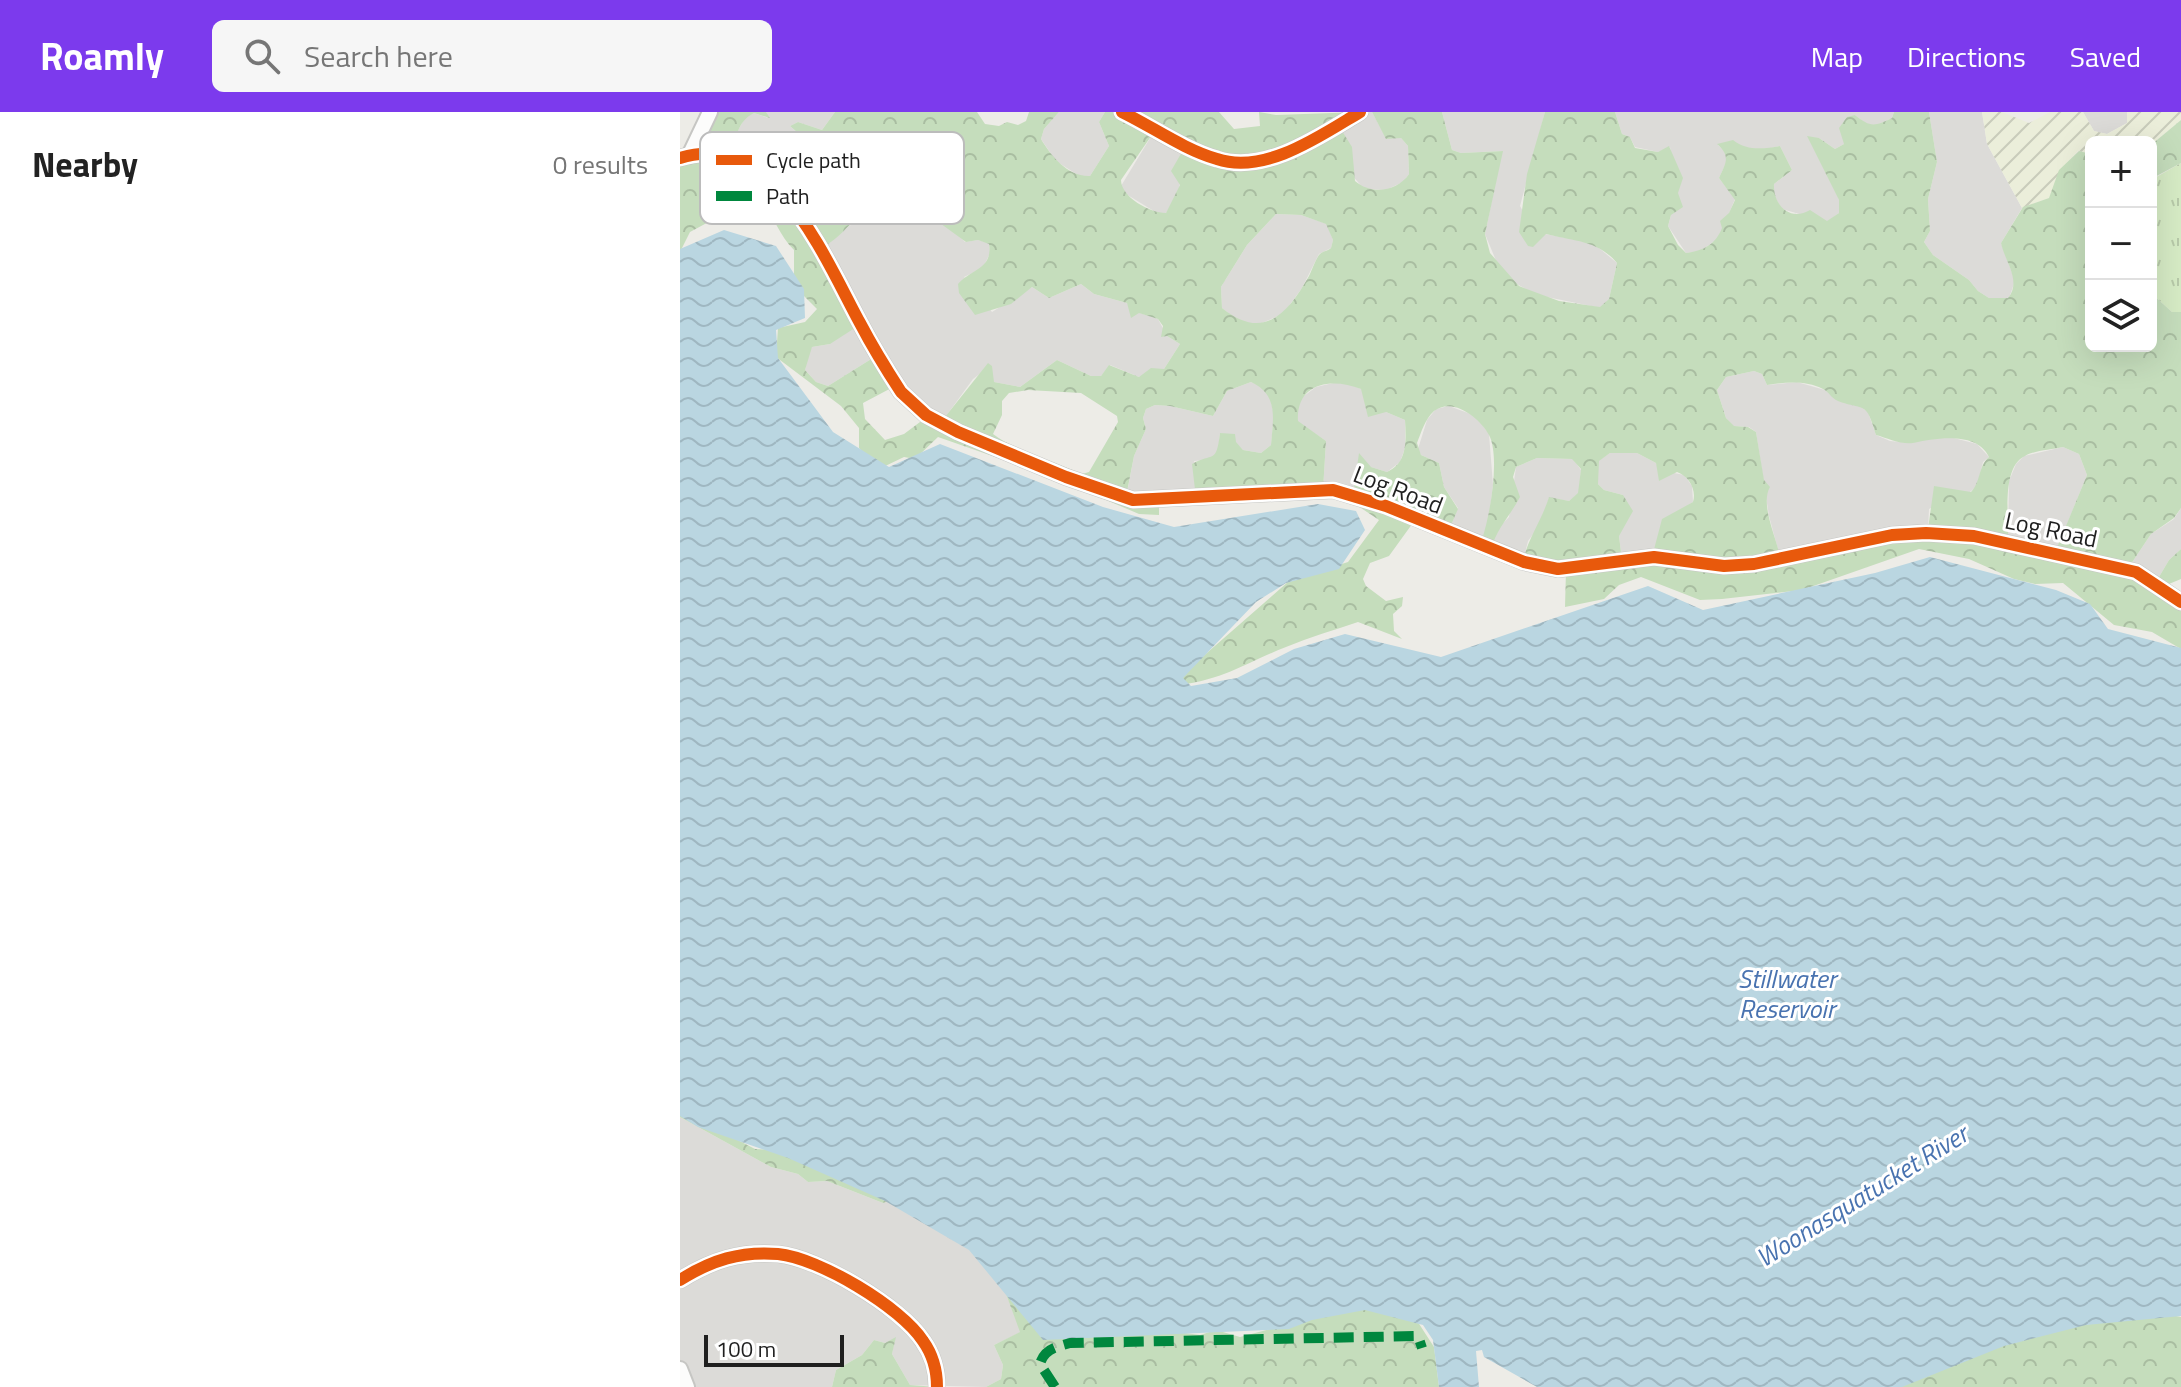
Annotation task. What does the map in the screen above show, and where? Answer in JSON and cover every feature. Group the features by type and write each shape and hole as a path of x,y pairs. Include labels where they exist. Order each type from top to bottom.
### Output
{"street":[{"path":"684,157 710,112"},
{"path":"1122,112 1212,158 1242,164 1274,157 1360,112"},
{"name":"Log Road","path":"805,224 880,359 901,392 926,415 1066,477 1133,500 1333,490 1376,503 1524,562 1558,569 1654,557 1724,566 1754,564 1892,535 1926,533 1974,536 2136,572 2181,602"},
{"path":"680,1280 715,1260 736,1254 776,1254 810,1263 873,1298 916,1333 933,1360 937,1387"},
{"path":"680,1369 687,1387"}],"shaded area":[{"path":"766,112 835,112 822,130 798,122 790,126 797,132 737,132 746,116 754,113 768,118"},
{"path":"1059,112 1105,112 1099,122 1109,146 1090,176 1081,177 1056,161 1041,139 1044,129"},
{"path":"1360,112 1372,112 1386,138 1401,138 1408,146 1409,174 1403,182 1386,190 1364,189 1351,174 1351,147 1339,126"},
{"path":"1442,112 1545,112 1520,206 1538,238 1545,234 1593,243 1617,263 1609,299 1601,308 1537,295 1513,282 1497,263 1485,234 1502,151 1461,153 1452,150"},
{"path":"1615,112 1894,112 1892,118 1875,126 1867,125 1855,115 1844,144 1835,149 1819,138 1839,200 1839,213 1827,222 1782,209 1773,194 1774,184 1792,170 1780,146 1761,150 1718,145 1726,152 1727,161 1719,178 1735,199 1719,238 1700,251 1686,253 1668,226 1677,193 1670,147 1658,152 1635,147 1630,137 1622,134"},
{"path":"1929,112 1982,112 1987,144 2022,208 2001,243 2015,281 2009,298 1989,298 1978,291 1969,280 1933,255 1924,242 1930,231 1928,199 1937,162"},
{"path":"2083,112 2127,112 2127,123 2107,134 2094,131"},
{"path":"1155,130 1186,145 1178,195 1166,213 1157,213 1126,194 1121,186"},
{"path":"1276,214 1301,215 1327,224 1333,240 1331,248 1319,254 1302,288 1283,314 1257,325 1236,320 1222,308 1221,287 1247,245"},
{"path":"852,224 948,224 965,242 978,240 989,243 990,253 983,268 964,277 992,312 1032,287 1049,298 1081,284 1094,294 1127,303 1131,310 1158,319 1167,336 1180,344 1164,369 1139,377 1110,365 1101,376 1091,376 1057,360 1020,387 994,382 985,370 973,379 941,423 876,356 828,386 816,382 805,370 812,347 830,344 823,247"},
{"path":"1754,371 1762,374 1767,385 1797,382 1825,390 1839,401 1857,403 1868,412 1876,435 1890,441 1912,443 1921,439 1950,437 1977,444 1989,457 1983,462 1977,486 1970,492 1958,492 1929,509 1928,529 1780,557 1769,516 1756,432 1749,427 1733,426 1726,418 1717,390 1726,377"},
{"path":"1342,381 1361,389 1386,412 1405,420 1405,448 1400,462 1387,472 1371,467 1358,477 1354,493 1323,490 1326,441 1298,422 1297,407 1304,396 1316,387"},
{"path":"1251,382 1264,388 1270,397 1274,415 1271,445 1261,453 1243,450 1229,436 1220,433 1218,453 1212,459 1194,461 1196,498 1126,498 1134,456 1146,429 1143,418 1146,409 1155,405 1170,406 1213,416 1227,391"},
{"path":"1449,406 1476,416 1489,434 1493,485 1488,525 1480,545 1448,532 1458,508 1444,487 1439,463 1421,455 1418,449 1427,420 1436,409"},
{"path":"2063,447 2079,454 2087,475 2056,551 2008,540 2009,481 2016,464 2024,456"},
{"path":"1610,453 1637,453 1656,463 1659,470 1684,475 1692,486 1693,502 1669,518 1652,557 1622,560 1619,536 1623,495 1604,490 1598,484 1598,461"},
{"path":"1537,458 1573,459 1581,470 1579,493 1569,501 1549,498 1540,525 1528,541 1523,561 1491,549 1496,530 1509,517 1516,467"},
{"path":"2181,508 2181,549 2169,560 2156,582 2129,567 2151,534 2174,519"},
{"path":"680,1117 771,1167 798,1174 808,1182 827,1181 883,1203 892,1200 974,1248 1006,1294 1021,1332 994,1345 1003,1365 1001,1379 986,1387 910,1385 892,1354 895,1339 885,1343 874,1340 862,1355 836,1370 832,1387 680,1387"}],"green space":[{"path":"711,112 766,112 770,118 754,113 744,121 738,132 700,132 700,224 705,224 690,232 680,252 680,159"},
{"path":"835,112 977,112 985,124 999,126 1007,122 1018,125 1026,121 1029,112 1059,112 1044,129 1041,139 1067,169 1090,176 1109,146 1099,122 1105,112 1219,112 1234,129 1260,126 1259,112 1276,115 1360,112 1339,126 1352,147 1355,181 1368,188 1384,190 1398,185 1409,174 1408,146 1401,138 1386,139 1372,112 1442,112 1452,150 1461,153 1503,151 1485,234 1490,253 1519,286 1559,301 1600,307 1609,299 1617,263 1610,255 1584,242 1546,234 1533,247 1528,246 1519,232 1527,174 1545,112 1615,112 1622,134 1630,137 1635,148 1658,152 1669,146 1683,178 1678,193 1683,207 1671,215 1668,226 1686,253 1703,248 1716,238 1722,228 1720,221 1729,213 1735,200 1719,178 1726,160 1717,144 1733,140 1750,148 1780,146 1792,170 1774,184 1776,199 1790,213 1810,210 1827,221 1839,213 1839,200 1807,136 1819,138 1835,149 1844,144 1839,128 1847,117 1855,115 1869,124 1876,124 1892,118 1894,112 1929,112 1937,162 1928,199 1930,231 1924,242 1933,255 1989,298 2008,298 2012,292 2013,278 2001,243 2023,207 2049,198 2059,170 2079,151 2085,152 2085,352 2157,352 2157,298 2172,312 2181,312 2181,508 2174,518 2151,534 2129,567 2156,582 2169,560 2181,549 2181,579 2164,586 2181,600 2181,649 2152,632 2114,625 2063,583 2035,584 2014,579 1969,559 1919,549 1802,590 1700,600 1641,577 1619,585 1604,599 1565,607 1566,570 1523,561 1549,497 1569,501 1578,493 1581,469 1572,459 1537,458 1516,467 1513,477 1520,497 1491,549 1480,545 1494,474 1492,445 1480,422 1466,411 1449,406 1431,414 1417,443 1421,455 1439,463 1444,487 1458,509 1448,532 1415,520 1389,556 1370,563 1363,579 1366,586 1386,601 1403,597 1402,606 1393,614 1394,631 1402,639 1358,622 1295,643 1224,674 1180,685 1176,680 1289,581 1348,562 1379,520 1352,502 1359,453 1371,467 1387,472 1394,468 1404,450 1405,420 1386,412 1368,417 1361,389 1338,384 1318,386 1303,398 1298,421 1326,441 1323,490 1196,498 1192,464 1215,454 1220,433 1235,434 1236,442 1243,450 1261,453 1271,445 1273,417 1270,401 1260,387 1251,382 1227,391 1213,416 1155,405 1146,409 1143,418 1146,429 1134,456 1126,497 1159,502 1159,515 1139,514 1052,477 938,437 915,459 904,457 879,469 859,448 859,428 841,406 776,357 778,328 805,322 817,309 794,286 794,250 776,224 851,224 823,247 861,324 830,344 812,347 805,370 816,382 828,386 876,356 897,385 863,403 865,419 885,440 904,434 928,416 941,422 988,363 992,366 994,382 1020,387 1057,360 1091,376 1101,376 1109,365 1139,377 1151,368 1164,369 1180,344 1167,336 1161,337 1163,326 1158,319 1139,313 1131,318 1127,303 1094,294 1081,284 1049,298 1032,287 1011,304 975,315 959,293 958,284 988,259 989,244 978,240 966,242 941,224 964,224 964,132 797,132 790,126 798,122 822,130","holes":["1156,129 1186,145 1171,171 1180,185 1166,213 1152,210 1131,198 1121,180","1276,214 1301,215 1326,224 1333,240 1331,248 1319,255 1309,276 1283,311 1273,319 1250,323 1222,308 1221,287 1247,245","1754,371 1762,374 1767,385 1810,384 1823,389 1838,401 1867,411 1876,435 1909,443 1944,438 1966,440 1975,443 1989,457 1971,492 1934,486 1928,529 1780,556 1768,511 1767,494 1770,487 1764,480 1756,432 1748,427 1734,426 1726,418 1717,390 1726,377","1028,390 1081,393 1117,416 1118,422 1089,472 1082,474 1024,451 993,434 1002,415 1002,401 1009,393","2063,447 2079,454 2087,475 2056,550 2008,540 2009,482 2017,462 2033,452","1610,453 1637,453 1656,463 1659,481 1677,472 1693,488 1693,502 1662,519 1652,557 1622,560 1619,536 1633,511 1623,495 1604,490 1598,484 1599,461"]},
{"path":"1982,112 2002,112 2029,123 2050,112 2083,112 2094,131 2107,134 2127,123 2127,112 2181,112 2181,120 2157,140 2157,136 2085,136 2085,153 2078,151 2065,165 2049,198 2022,208 1987,144"},
{"path":"2181,120 2181,163 2157,176 2157,140"},
{"path":"2181,163 2181,312 2172,312 2157,298 2157,177"},
{"path":"680,1110 755,1149 795,1151 892,1200 883,1203 827,1181 808,1182 798,1174 771,1167 680,1117"},
{"path":"1321,1293 1414,1316 1434,1347 1439,1387 986,1387 1001,1379 1003,1365 994,1345 1020,1332 1006,1294 1162,1330 1200,1335 1216,1330 1240,1337 1289,1324"},
{"path":"2162,1313 2181,1317 2181,1387 1882,1387 2012,1336"},
{"path":"896,1337 892,1354 910,1385 937,1387 832,1387 836,1370 862,1355 874,1340 885,1343"}],"water":[{"name":"Stillwater Reservoir","path":"724,230 776,246 804,289 805,318 776,330 778,358 833,432 889,467 940,444 1103,507 1174,527 1318,504 1356,511 1365,530 1339,569 1286,583 1256,602 1183,678 1191,686 1237,678 1294,649 1345,634 1441,657 1648,586 1703,610 1875,573 1930,557 2056,590 2090,604 2108,629 2181,648 2181,1316 2086,1325 2004,1346 1902,1387 1537,1387 1484,1357 1482,1350 1476,1351 1479,1387 1439,1387 1433,1340 1423,1325 1365,1310 1312,1320 1289,1329 1043,1340 969,1250 885,1201 788,1158 698,1127 680,1116 680,249"}],"marked path":[{"path":"1055,1387 1040,1364 1055,1347 1070,1343 1418,1336 1422,1348"}],"cycle path":[{"path":"1122,112 1192,150 1235,163 1254,162 1292,150 1360,112"},
{"path":"680,158 700,156"},
{"path":"805,224 901,392 926,415 958,432 1066,477 1133,500 1333,490 1386,506 1524,562 1558,569 1654,557 1724,566 1754,564 1892,535 1926,533 1974,536 2136,572 2181,602"},
{"path":"680,1280 715,1262 751,1254 778,1254 815,1264 858,1286 912,1328 932,1357 937,1387"}],"water label":[{"name":"Woonasquatucket River","path":"1862,1196"}]}
